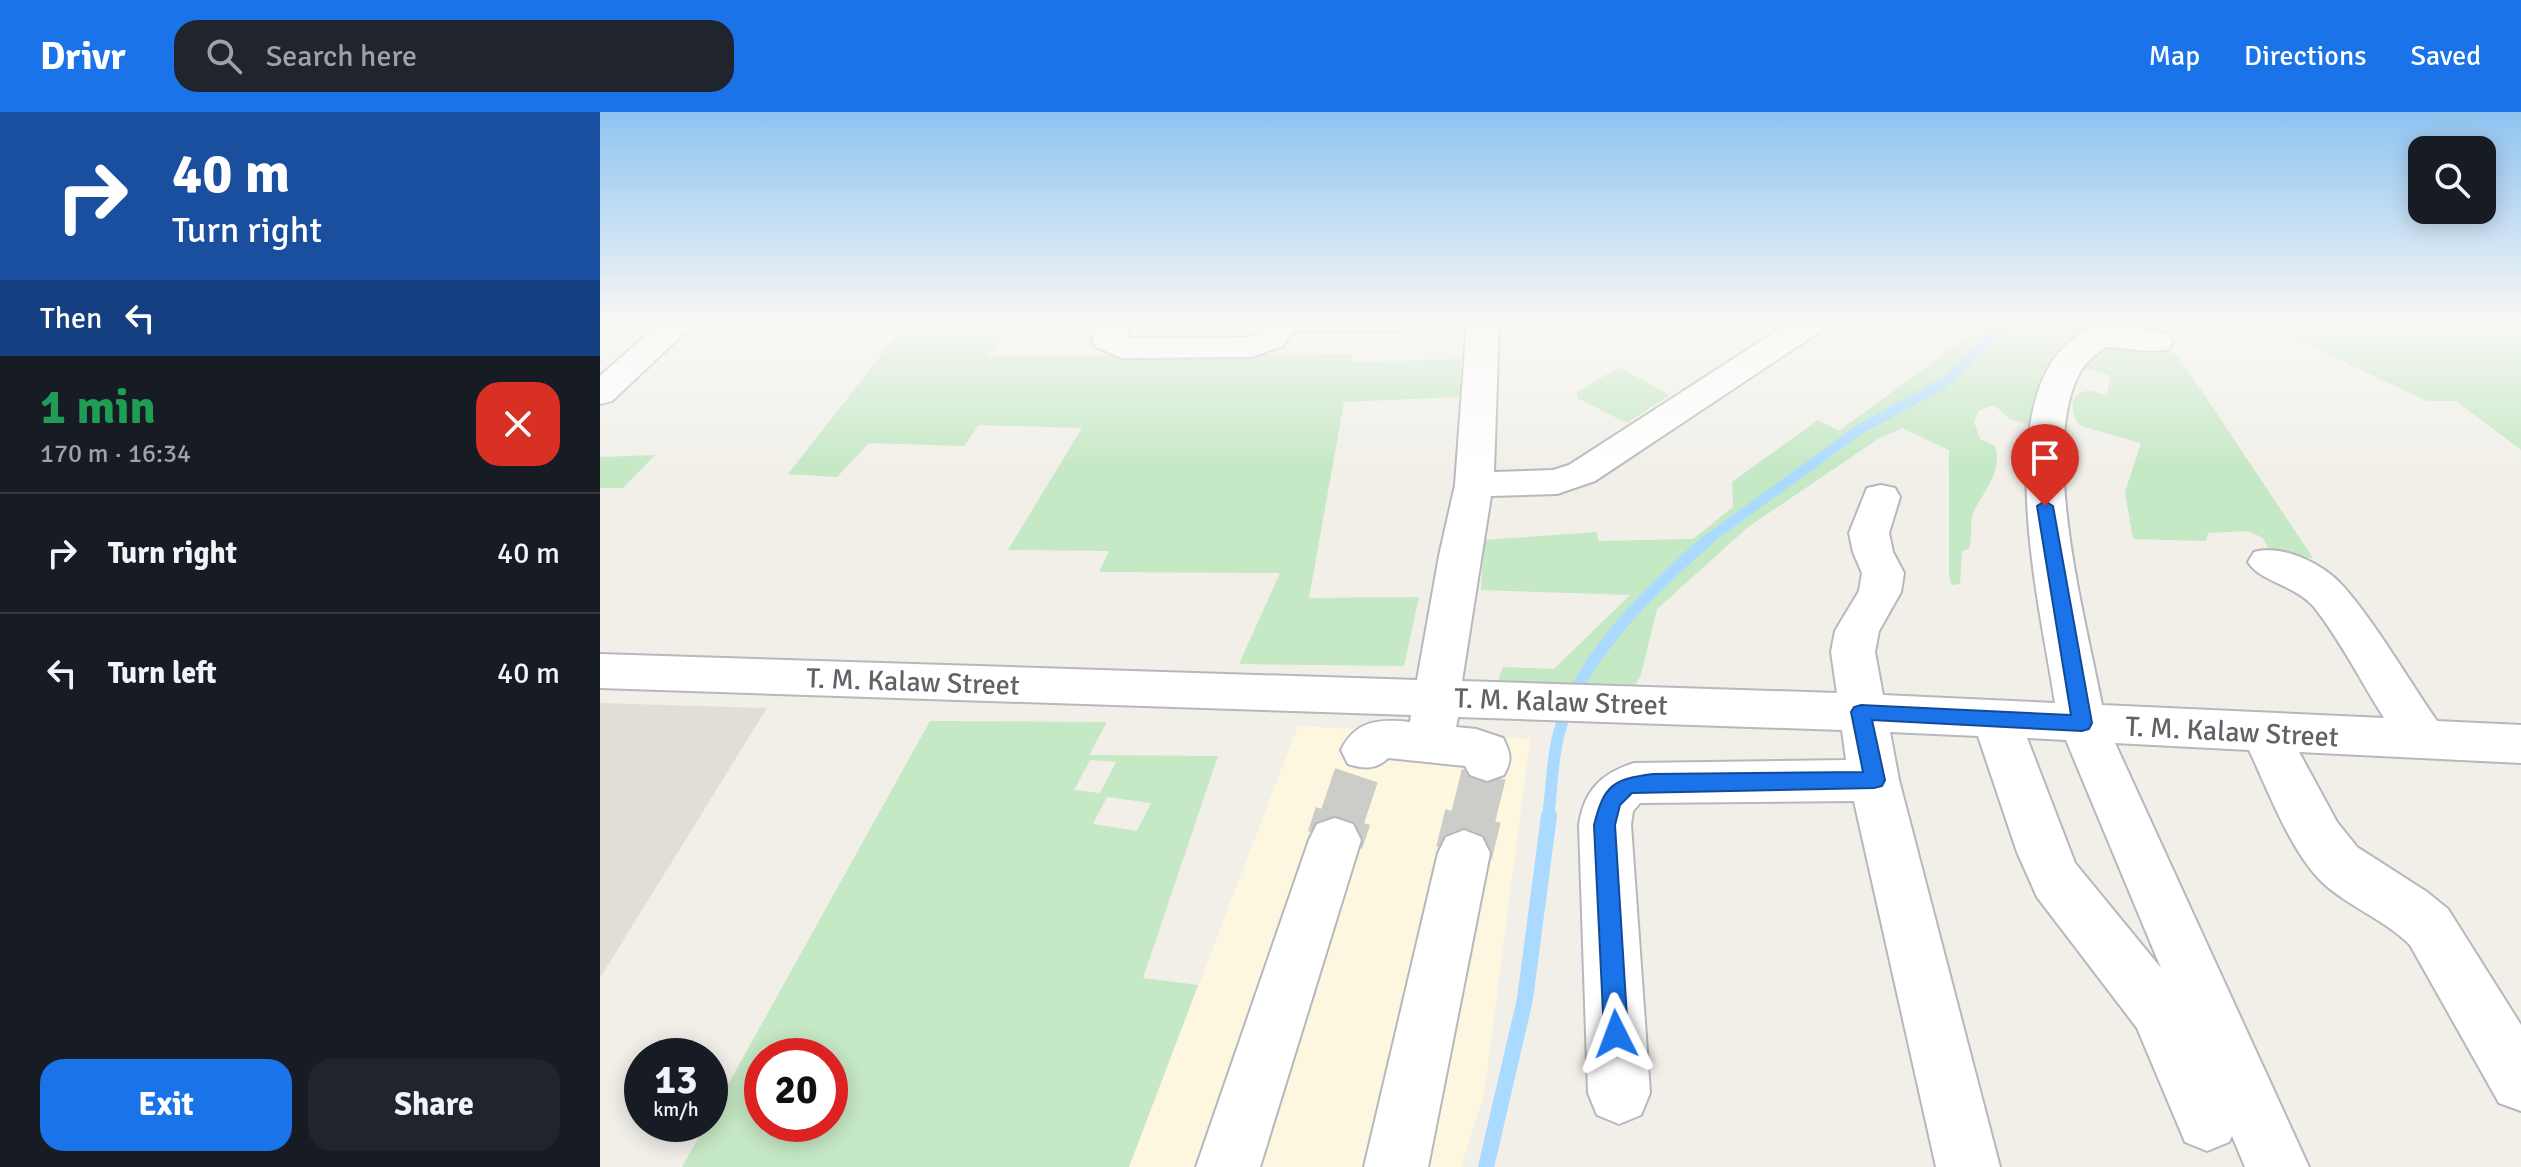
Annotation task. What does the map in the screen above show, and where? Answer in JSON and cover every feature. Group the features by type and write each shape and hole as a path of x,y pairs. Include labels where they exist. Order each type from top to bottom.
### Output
{"street":[{"path":"600,394 626,370"},
{"path":"1430,743 1459,556 1474,485 1480,370"},
{"path":"1474,485 1557,482 1582,473 1739,370"},
{"path":"2065,370 2047,420 2045,506 2082,723 2277,1167"},
{"path":"1881,497 1869,533 1873,552 1883,573 1880,592 1857,631 1853,652 1874,780 1968,1167"},
{"path":"2269,562 2306,577 2328,596 2423,739"},
{"name":"T. M. Kalaw Street","path":"600,671 1861,712 2265,734 2521,744"},
{"path":"1996,719 2043,852 2056,880 2158,1009 2207,1120"},
{"path":"2265,734 2325,847 2354,876 2417,914 2429,927 2521,1081"},
{"path":"1365,750 1375,740 1383,738 1481,749 1488,756 1487,761"},
{"path":"1619,1093 1605,825 1606,812 1617,792 1634,783 1874,780"},
{"path":"1228,1167 1335,840"},
{"path":"1396,1167 1464,853"}],"shaded area":[{"path":"600,703 767,708 600,978"},
{"path":"1298,726 1530,739 1484,1095 1461,1167 1129,1167"}],"green space":[{"path":"869,370 1461,370 1460,397 1344,402 1309,598 1419,597 1404,666 1239,664 1280,573 1099,572 1109,551 1008,550 1082,428 979,425 964,446 869,443 837,477 788,474"},
{"path":"1614,370 1625,370 1670,395 1627,423 1577,398 1577,392"},
{"path":"1922,370 2068,370 2027,424 2010,419 1994,405 1979,410 1974,422 1980,439 1995,446 1997,463 1992,480 1974,511 1969,549 1962,551 1960,584 1951,585 1949,574 1949,450 1902,428 1878,439 1748,527 1657,609 1641,675 1635,685 1498,681 1503,667 1554,669 1630,595 1481,590 1484,540 1596,532 1599,541 1693,539 1733,507 1732,482 1818,420 1839,431"},
{"path":"2092,370 2188,370 2313,558 2290,558 2268,547 2263,538 2248,531 2208,533 2206,541 2133,539 2125,492 2141,443 2084,427 2073,414 2073,402 2080,393 2088,391 2107,395 2111,376"},
{"path":"2362,370 2521,370 2521,450 2456,401 2427,401"},
{"path":"655,455 623,488 600,488 600,457"},
{"path":"930,721 1107,722 1089,755 1218,756 1143,978 1198,985 1129,1167 682,1167 696,1142 728,1142 728,1085 744,1056 744,1142 848,1142 848,1038 754,1038","holes":["1090,760 1116,762 1100,793 1074,790","1107,797 1151,803 1137,831 1093,824"]}],"waterway":[{"path":"1706,541 1860,429 1944,383 1957,370"},
{"path":"1548,818 1558,737 1571,700 1585,674 1644,600 1709,539"},
{"path":"1486,1167 1525,999 1549,816"}],"tunnel":[{"path":"1342,818 1365,750"},
{"path":"1473,818 1487,761"},
{"path":"1335,840 1343,816"},
{"path":"1464,853 1473,816"}],"route":[{"path":"1616,1034 1605,825 1610,801 1627,785 1653,782 1874,780 1861,712 2082,723 2058,599 2045,506"}]}
